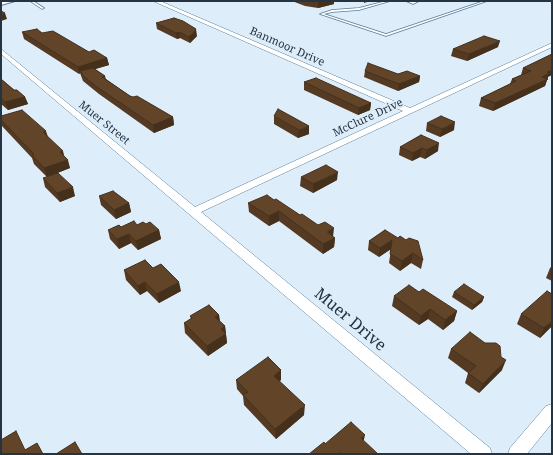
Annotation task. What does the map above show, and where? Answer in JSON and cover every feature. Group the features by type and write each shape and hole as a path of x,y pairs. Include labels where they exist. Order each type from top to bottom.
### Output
{"main road":[{"path":"1,3 11,1"}],"street":[{"name":"Banmoor Drive","path":"156,1 410,111"},
{"name":"McClure Drive","path":"194,211 552,45"},
{"name":"Muer Street","path":"1,51 194,211"},
{"name":"Muer Drive","path":"194,211 484,454"},
{"path":"516,454 552,411"}],"lane":[{"path":"31,1 43,8"},
{"path":"389,1 359,9 332,11 321,14 386,34 486,1"},
{"path":"406,1 413,3 418,1"}],"building":[{"path":"174,18 183,21 196,29 189,37 179,32 176,33 156,23"},
{"path":"37,29 42,33 53,31 89,52 94,50 107,58 78,67 22,32"},
{"path":"484,36 500,41 469,54 453,49"},
{"path":"552,54 552,70 547,72 550,73 542,77 548,79 495,103 481,98 516,81 512,79 531,71 523,68"},
{"path":"368,63 398,74 407,71 420,76 399,84 365,71"},
{"path":"93,68 105,76 102,77 130,96 137,96 173,117 153,125 97,87 81,74 83,74 80,71"},
{"path":"316,78 371,103 359,108 304,82"},
{"path":"1,79 25,97 5,102 1,98"},
{"path":"278,109 309,126 299,130 274,116"},
{"path":"22,110 46,131 43,132 63,151 60,152 68,160 44,168 32,155 34,154 1,120 1,116"},
{"path":"441,116 455,122 442,129 427,123"},
{"path":"421,135 439,143 427,150 422,148 413,153 400,147"},
{"path":"326,165 338,172 313,184 301,177"},
{"path":"58,173 73,187 57,193 43,178"},
{"path":"113,191 129,203 114,210 99,196"},
{"path":"267,195 274,200 276,199 300,215 302,214 318,225 325,222 334,228 327,232 335,238 323,244 279,211 269,216 248,203"},
{"path":"134,221 137,225 143,222 146,224 150,222 159,230 136,241 129,234 117,239 108,230 119,225 121,227"},
{"path":"385,230 398,238 400,236 406,240 409,238 418,241 423,260 413,253 402,261 390,254 392,240 380,248 369,241"},
{"path":"145,260 153,268 161,264 179,282 157,294 145,282 138,286 124,270"},
{"path":"464,284 484,297 474,305 454,292"},
{"path":"409,285 419,292 423,289 457,311 445,320 430,309 421,316 394,296"},
{"path":"547,291 552,294 552,321 544,328 521,314"},
{"path":"209,305 219,315 215,317 225,326 221,329 226,334 207,346 184,323 192,318 190,316"},
{"path":"470,332 485,343 496,343 500,346 501,357 506,360 483,384 468,373 476,366 451,349"},
{"path":"268,357 281,370 274,376 305,405 275,429 243,395 248,392 236,380"},
{"path":"351,422 365,435 361,438 378,454 342,454 340,452 337,454 309,454 324,442 325,444"},
{"path":"16,431 25,450 37,443 43,454 1,454 1,440"},
{"path":"75,442 82,454 56,454"}]}
